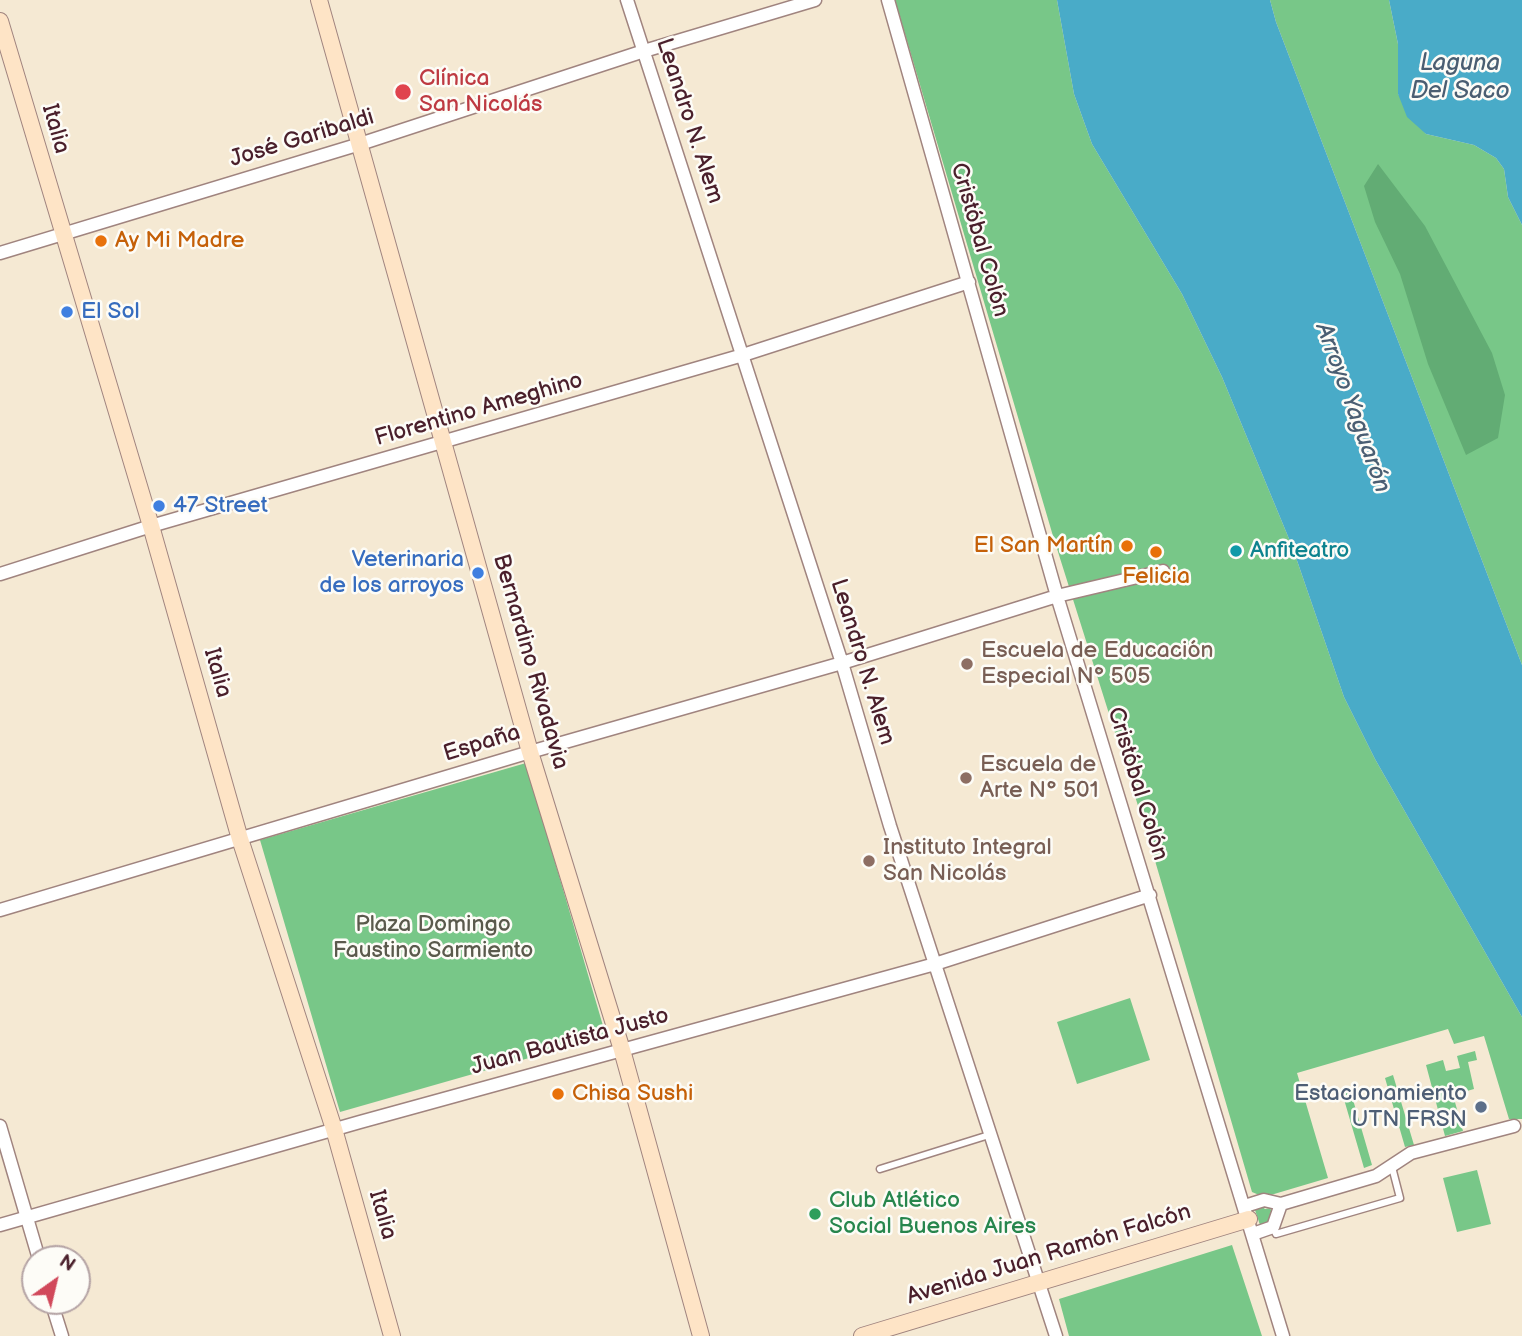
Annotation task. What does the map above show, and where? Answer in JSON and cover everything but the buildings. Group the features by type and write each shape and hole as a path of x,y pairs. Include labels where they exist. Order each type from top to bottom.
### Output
{"street":[{"name":"Bernardino Rivadavia","path":"319,0 530,752 622,1049 701,1336"},
{"name":"Leandro N. Alem","path":"627,0 842,663 890,826 989,1135 1056,1336"},
{"name":"Cristóbal Colón","path":"888,0 1057,596 1283,1336"},
{"name":"José Garibaldi","path":"0,253 360,144 807,1"},
{"name":"Italia","path":"0,21 151,526 240,839 334,1129 391,1336"},
{"name":"Florentino Ameghino","path":"0,574 151,526 743,355 969,282"},
{"name":"España","path":"0,910 530,752 842,663 1057,596 1163,570"},
{"name":"Juan Bautista Justo","path":"0,1225 334,1129 935,964 1150,895"},
{"path":"0,1126 34,1245"},
{"path":"1281,1204 1273,1227 1249,1219 1264,1200 1281,1204 1376,1176 1411,1153 1514,1126"},
{"name":"Avenida Juan Ramón Falcón","path":"862,1336 1249,1219"},
{"path":"55,1315 62,1336"}],"lane":[{"path":"880,1169 989,1135"},
{"path":"1273,1227 1276,1234 1400,1198 1392,1166"}],"green space":[{"path":"895,0 1057,0 1074,94 1092,144 1182,294 1222,377 1292,546 1344,697 1375,759 1522,1017 1522,1119 1509,1119 1484,1036 1454,1044 1448,1029 1297,1073 1328,1178 1264,1197 1252,1192 1151,847 1053,536"},
{"path":"1270,0 1389,0 1398,44 1398,94 1426,134 1474,145 1496,158 1504,169 1508,197 1522,225 1522,665 1276,22"},
{"path":"1378,164 1425,226 1492,353 1505,395 1498,438 1466,455 1428,364 1400,274 1375,222 1364,186"},
{"name":"Plaza Domingo Faustino Sarmiento","path":"526,763 606,1036 340,1112 260,840"},
{"path":"1130,998 1150,1060 1077,1084 1057,1022"},
{"path":"1475,1051 1477,1060 1468,1062 1474,1089 1453,1095 1463,1131 1445,1136 1426,1065 1443,1060 1446,1071 1460,1068 1457,1056"},
{"path":"1393,1075 1414,1145 1405,1147 1385,1078"},
{"path":"1349,1086 1372,1165 1364,1168 1341,1089"},
{"path":"1477,1170 1491,1224 1457,1232 1443,1178"},
{"path":"1260,1205 1265,1209 1270,1208 1272,1212 1268,1223 1260,1225 1254,1207"},
{"path":"1232,1245 1262,1336 1069,1336 1059,1299"}],"water":[{"name":"Arroyo Yaguarón","path":"1057,0 1270,0 1276,22 1522,665 1522,1017 1375,759 1344,697 1292,546 1222,377 1182,294 1092,144 1074,94"},
{"name":"Laguna Del Saco","path":"1389,0 1522,0 1522,225 1508,197 1504,169 1496,158 1474,145 1426,134 1407,117 1398,94 1398,44"}],"place":[{"name":"Clínica San Nicolás","path":"403,92"},
{"name":"Ay Mi Madre","path":"101,241"},
{"name":"El Sol","path":"67,312"},
{"name":"47 Street","path":"159,506"},
{"name":"El San Martín","path":"1127,546"},
{"name":"Anfiteatro","path":"1236,551"},
{"name":"Felicia","path":"1156,552"},
{"name":"Veterinaria de los arroyos","path":"478,573"},
{"name":"Escuela de Educación Especial N° 505","path":"967,664"},
{"name":"Escuela de Arte N° 501","path":"966,778"},
{"name":"Instituto Integral San Nicolás","path":"869,861"},
{"name":"Chisa Sushi","path":"558,1094"},
{"name":"Estacionamiento UTN FRSN","path":"1481,1107"},
{"name":"Club Atlético Social Buenos Aires","path":"815,1214"}]}
